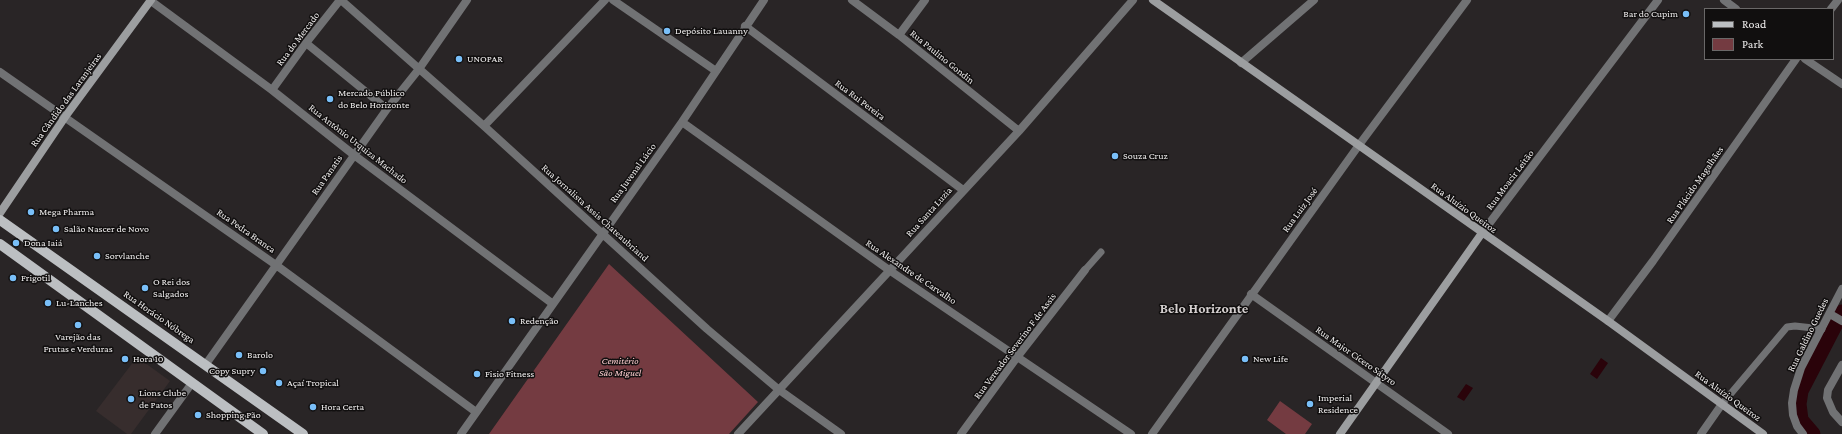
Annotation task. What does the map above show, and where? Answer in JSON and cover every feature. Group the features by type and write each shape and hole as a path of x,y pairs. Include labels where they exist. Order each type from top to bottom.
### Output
{"main road":[{"name":"Rua Cândido das Laranjeiras","path":"0,213 65,117 151,0"},
{"name":"Rua Aluízio Queiroz","path":"1153,0 1608,321 1764,434"},
{"name":"Rua Horácio Nóbrega","path":"0,220 206,364 303,434"},
{"name":"Rua Moacir Leitão","path":"1340,434 1482,233"},
{"path":"0,244 264,434"}],"street":[{"name":"Rua Antônio Urquiza Machado","path":"151,0 553,304"},
{"name":"Rua do Mercado","path":"272,90 306,43 340,0"},
{"name":"Rua Jornalista Assis Chateaubriand","path":"340,0 484,126 707,328 778,389 841,434"},
{"name":"Rua Panatis","path":"206,364 386,109 419,69 467,0"},
{"path":"484,126 605,0"},
{"path":"613,0 716,71"},
{"name":"Rua Juvenal Lúcio","path":"461,434 682,122 745,26 764,0"},
{"name":"Rua Paulino Gondin","path":"852,0 900,35 1019,131"},
{"path":"900,35 925,0"},
{"name":"Rua Santa Luzia","path":"738,434 778,389 1019,131 1132,0"},
{"path":"1241,63 1314,0"},
{"name":"Rua Moacir Leitão","path":"1482,233 1658,0"},
{"path":"1724,0 1735,8"},
{"path":"1832,8 1838,0"},
{"name":"Rua Luiz José","path":"1152,434 1251,294 1464,1"},
{"name":"Rua Rui Pereira","path":"745,26 963,190"},
{"path":"306,43 386,109"},
{"name":"Rua Plácido Magalhães","path":"1608,321 1653,261 1795,60"},
{"path":"1806,60 1842,84"},
{"name":"Rua Pedra Branca","path":"0,72 276,265 476,412"},
{"name":"Rua Alexandre de Carvalho","path":"682,122 889,270 1131,434"},
{"name":"Rua Vereador Severino F de Assis","path":"961,434 1018,356 1085,270"},
{"name":"Rua Galdino Guedes","path":"1803,434 1797,426 1793,415 1792,403 1794,390 1801,368 1842,289"},
{"name":"Rua Major Cícero Sátyro","path":"1251,294 1448,434"},
{"path":"1830,314 1842,321"},
{"path":"1842,364 1828,390 1827,398 1833,412 1842,422"},
{"path":"155,434 192,382"},
{"path":"1701,434 1722,404"}],"lane":[{"path":"1085,270 1101,252"},
{"path":"1722,404 1787,328 1795,326 1822,329"}],"shaded area":[{"name":"Lions Clube de Patos","path":"137,357 170,381 131,434 127,434 96,411"},
{"path":"1601,358 1608,363 1597,379 1590,374"},
{"path":"1466,384 1473,388 1464,401 1457,397"}],"green space":[{"name":"Cemitério São Miguel","path":"609,264 758,402 729,434 489,434"},
{"path":"1280,401 1312,424 1305,434 1286,434 1267,420"}],"waterway":[{"path":"1813,434 1801,420 1799,404 1801,391 1842,312"}],"place":[{"name":"Bar do Cupim","path":"1686,14"},
{"name":"Depósito Lauanny","path":"667,31"},
{"name":"UNOPAR","path":"459,59"},
{"name":"Mercado Público do Belo Horizonte","path":"330,99"},
{"name":"Souza Cruz","path":"1115,156"},
{"name":"Mega Pharma","path":"31,212"},
{"name":"Salão Nascer de Novo","path":"56,229"},
{"name":"Dona Iaiá","path":"16,243"},
{"name":"Sorvlanche","path":"97,256"},
{"name":"Frigotil","path":"13,278"},
{"name":"O Rei dos Salgados","path":"145,288"},
{"name":"Lu-Lanches","path":"48,303"},
{"name":"Redenção","path":"512,321"},
{"name":"Varejão das Frutas e Verduras","path":"78,325"},
{"name":"Barolo","path":"239,355"},
{"name":"Hora 10","path":"125,359"},
{"name":"New Life","path":"1245,359"},
{"name":"Copy Supry","path":"263,371"},
{"name":"Fisio Fitness","path":"477,374"},
{"name":"Açaí Tropical","path":"279,383"},
{"name":"Lions Clube de Patos","path":"131,399"},
{"name":"Imperial Residence","path":"1310,404"},
{"name":"Hora Certa","path":"313,407"},
{"name":"Shopping Pão","path":"198,415"}],"district":[{"name":"Belo Horizonte","path":"1204,309"}]}
